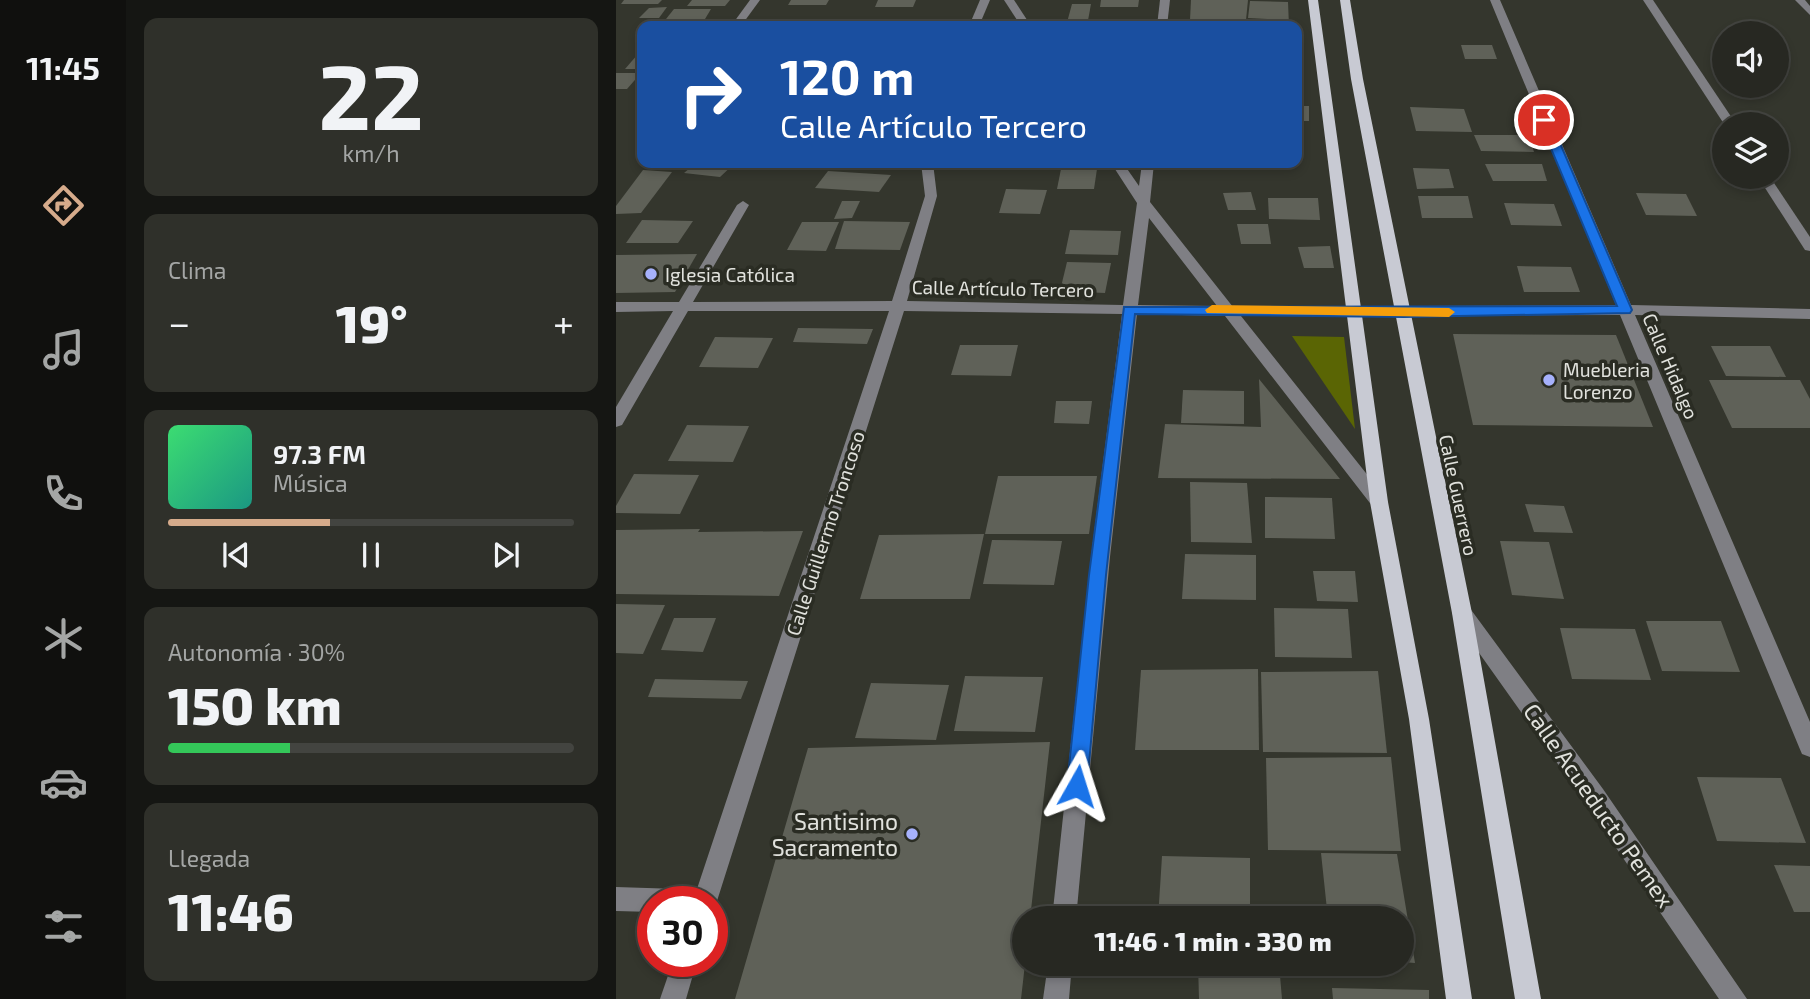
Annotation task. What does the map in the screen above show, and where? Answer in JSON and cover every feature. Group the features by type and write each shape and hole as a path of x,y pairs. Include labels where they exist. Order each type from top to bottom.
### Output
{"main road":[{"path":"1313,0 1379,502 1419,719 1459,999"},
{"name":"Calle Guerrero","path":"1345,0 1357,79 1462,613 1528,999"}],"street":[{"path":"740,21 755,0"},
{"path":"976,21 985,0"},
{"path":"1009,0 1023,21"},
{"path":"1163,21 1166,0"},
{"name":"Calle Hidalgo","path":"1494,0 1810,747"},
{"path":"1648,0 1722,112"},
{"path":"1800,0 1810,12"},
{"name":"Calle Guillermo Troncoso","path":"710,886 927,216 931,196 928,168"},
{"path":"1120,168 1144,203 1379,502"},
{"path":"1065,906 1098,575 1129,310 1141,239 1148,168"},
{"path":"1772,189 1810,247"},
{"path":"616,421 743,205"},
{"name":"Calle Artículo Tercero","path":"616,307 899,306 1404,313 1626,310 1810,314"},
{"name":"Calle Acueducto Pemex","path":"1462,613 1595,797 1734,999"},
{"path":"616,899 637,900"},
{"path":"1056,999 1059,976"},
{"path":"673,999 680,977"}],"green space":[{"path":"1292,336 1344,337 1355,429"}],"building":[{"path":"624,0 662,0 658,4 621,4"},
{"path":"692,0 730,0 725,6 687,6"},
{"path":"791,0 829,0 826,5 788,5"},
{"path":"878,0 916,0 913,7 875,7"},
{"path":"1101,0 1139,0 1138,7 1100,7"},
{"path":"1191,0 1248,0 1246,20 1190,20"},
{"path":"1250,1 1288,2 1289,21 1253,21 1283,20 1248,18"},
{"path":"1072,4 1091,4 1088,21 1067,21"},
{"path":"667,7 659,18 639,18 649,8"},
{"path":"674,9 711,9 705,19 666,19"},
{"path":"1461,45 1492,45 1497,59 1465,59"},
{"path":"637,55 637,69 625,69"},
{"path":"616,73 637,73 637,78 627,89 616,89"},
{"path":"1302,106 1309,106 1309,121 1302,121"},
{"path":"1410,107 1464,109 1472,132 1416,131"},
{"path":"1474,135 1529,135 1534,152 1481,151"},
{"path":"1485,164 1542,164 1547,181 1493,181"},
{"path":"690,168 730,168 720,177 684,173"},
{"path":"1413,168 1449,169 1454,188 1417,189"},
{"path":"1061,169 1097,169 1094,189 1057,189"},
{"path":"643,170 672,172 641,213 616,214 616,206"},
{"path":"828,171 891,175 879,192 815,188"},
{"path":"1006,189 1047,190 1040,214 999,213"},
{"path":"1251,192 1256,210 1228,210 1223,193"},
{"path":"1636,193 1686,194 1697,216 1646,215"},
{"path":"1418,196 1468,196 1473,218 1422,218"},
{"path":"1268,198 1318,198 1320,220 1269,219"},
{"path":"842,201 860,201 852,218 834,219"},
{"path":"1504,203 1554,204 1562,226 1511,225"},
{"path":"642,220 693,221 678,243 626,243"},
{"path":"844,221 910,222 900,250 835,249"},
{"path":"802,222 839,222 826,251 787,250"},
{"path":"1237,224 1268,224 1271,244 1241,244"},
{"path":"1070,230 1121,231 1118,255 1065,254"},
{"path":"1330,246 1334,268 1304,268 1298,247"},
{"name":"Iglesia Católica","path":"697,254 675,292 616,293 616,255"},
{"path":"1067,262 1111,263 1105,293 1060,291"},
{"path":"1517,266 1571,267 1580,292 1524,292"},
{"path":"798,328 873,329 867,344 793,342"},
{"name":"Muebleria Lorenzo","path":"1453,334 1616,335 1653,427 1473,425"},
{"path":"715,337 773,338 758,368 699,367"},
{"path":"960,345 1018,345 1011,376 951,375"},
{"path":"1711,346 1770,346 1786,377 1726,376"},
{"path":"1259,379 1340,479 1158,478 1165,424 1261,427"},
{"path":"1709,380 1800,380 1810,399 1810,428 1732,428"},
{"path":"1183,390 1244,391 1244,424 1181,423"},
{"path":"1056,401 1092,401 1089,424 1054,423"},
{"path":"687,425 749,426 733,462 668,461"},
{"path":"634,474 699,475 680,514 616,513 616,506"},
{"path":"998,476 1097,476 1089,534 985,534"},
{"path":"1190,482 1247,483 1252,543 1191,542"},
{"path":"1265,497 1332,498 1335,539 1265,538"},
{"path":"1525,504 1564,506 1573,533 1534,532"},
{"path":"700,529 698,532 803,531 779,596 616,594 616,530"},
{"path":"984,534 970,599 860,599 879,535"},
{"path":"992,540 1062,541 1054,585 983,584"},
{"path":"1500,541 1549,542 1564,599 1512,595"},
{"path":"1185,554 1256,555 1256,600 1182,599"},
{"path":"1313,571 1355,571 1358,602 1317,601"},
{"path":"616,604 665,605 643,654 616,653"},
{"path":"1274,608 1348,609 1352,658 1275,657"},
{"path":"674,618 716,618 703,652 661,650"},
{"path":"1646,621 1721,621 1740,672 1662,671"},
{"path":"1560,628 1635,629 1651,680 1572,679"},
{"path":"1258,669 1259,750 1135,750 1141,670"},
{"path":"1378,671 1387,753 1263,752 1261,672"},
{"path":"965,676 1043,677 1035,732 954,731"},
{"path":"655,679 748,681 741,699 648,697"},
{"path":"871,683 949,685 936,740 855,738"},
{"name":"Santisimo Sacramento","path":"1050,742 1031,906 1012,906 1012,976 1024,976 1021,999 735,999 808,748"},
{"path":"1391,757 1401,851 1268,850 1266,758"},
{"path":"1697,777 1781,778 1806,843 1717,841"},
{"path":"1321,853 1397,854 1406,906 1327,906"},
{"path":"1162,856 1250,858 1250,906 1159,906"},
{"path":"1774,865 1810,866 1810,912 1794,912"},
{"path":"1198,976 1280,976 1282,999 1199,999"},
{"path":"1332,988 1429,990 1429,999 1333,999"}],"slow traffic":[{"path":"1212,310 1449,312"}],"place":[{"name":"Iglesia Católica","path":"651,274"},
{"name":"Muebleria Lorenzo","path":"1549,380"},
{"name":"Santisimo Sacramento","path":"912,834"}],"route":[{"path":"1077,786 1129,310 1404,313 1626,310 1544,120"}]}
